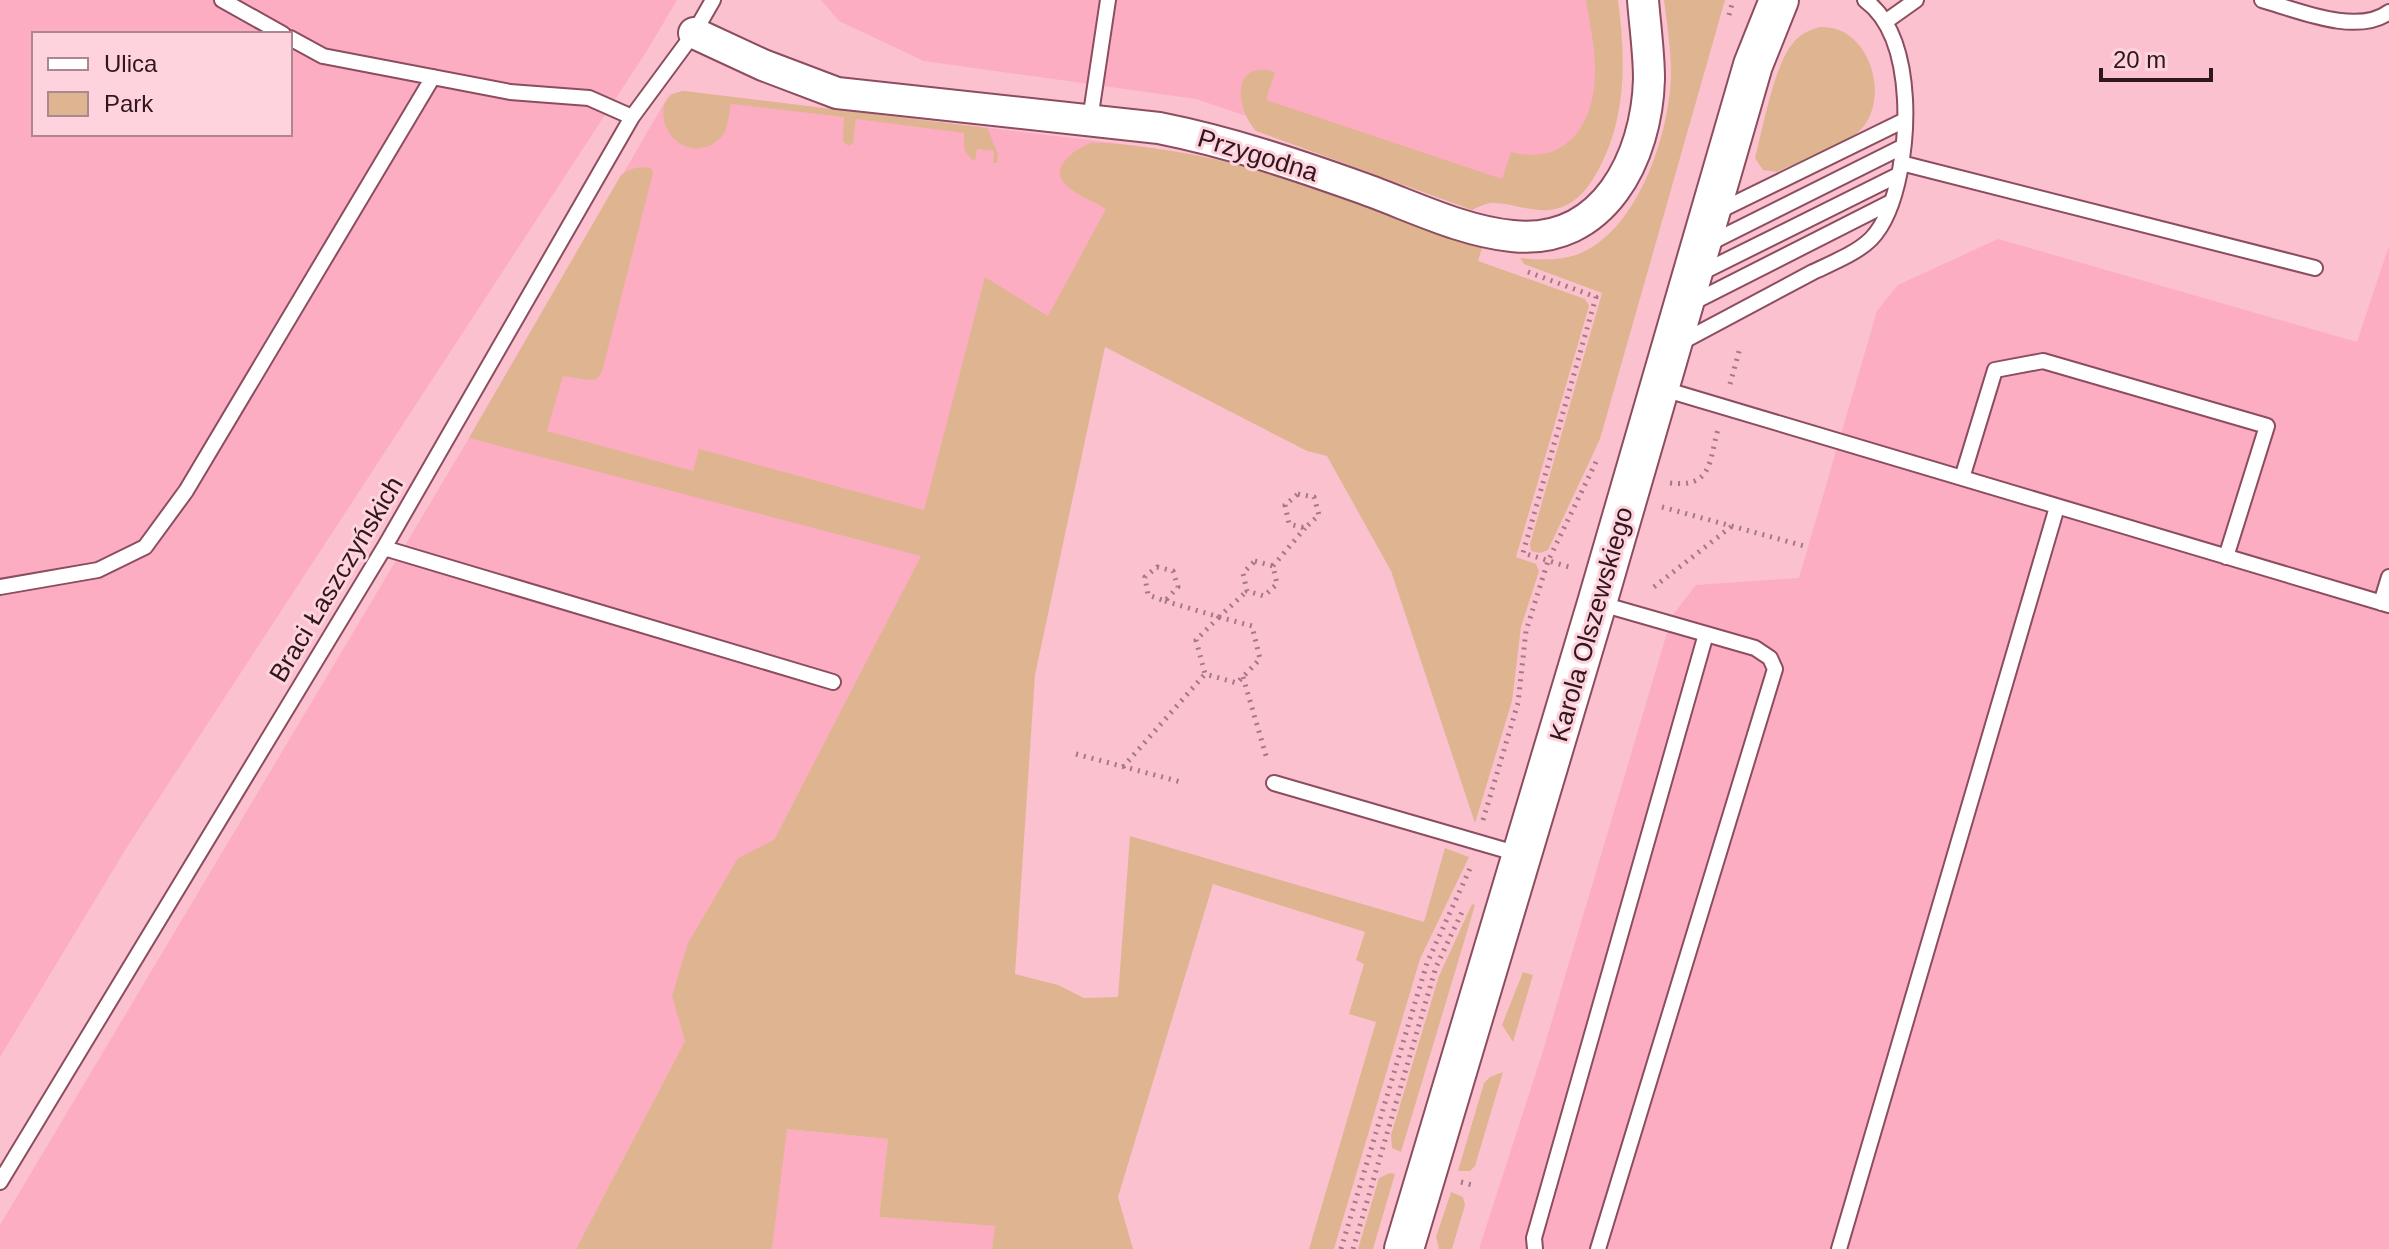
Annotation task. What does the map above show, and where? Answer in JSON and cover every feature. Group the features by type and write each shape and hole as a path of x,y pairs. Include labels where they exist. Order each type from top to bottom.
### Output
{"street":[{"name":"Przygodna","path":"694,33 763,65 837,93 1159,128 1258,151 1474,228 1512,236 1548,233 1573,226 1591,217 1607,203 1622,182 1642,125 1649,79 1643,0"},
{"name":"Karola Olszewskiego","path":"1404,1249 1597,603 1753,65 1779,0"}],"lane":[{"path":"222,0 279,32"},
{"name":"Braci Łaszczyńskich","path":"0,1182 384,548 632,117 694,33 713,0"},
{"path":"1090,120 1108,0"},
{"path":"1671,348 1839,259 1870,240 1883,223 1899,169 1905,120 1900,59 1885,22 1865,0"},
{"path":"1885,22 1916,0"},
{"path":"2262,0 2335,21 2378,21 2389,12"},
{"path":"292,39 323,56 510,92 589,98 632,117"},
{"path":"0,587 98,570 145,547 186,491 433,77"},
{"path":"1696,262 1905,120"},
{"path":"1696,262 1902,147"},
{"path":"1696,262 1899,169 2315,268"},
{"path":"1696,262 1891,202"},
{"path":"1962,478 1995,370 2043,361 2267,426 2226,557"},
{"path":"1659,388 2385,604 2389,577"},
{"path":"1839,1249 2057,507"},
{"path":"384,548 833,682"},
{"path":"1597,603 1755,648 1767,654 1774,663 1774,676 1598,1249"},
{"path":"1535,1249 1534,1238 1706,634"},
{"path":"1274,783 1522,855"}],"path":[{"path":"1729,15 1733,0"},
{"path":"1526,271 1596,297 1523,553 1569,567"},
{"path":"1733,374 1740,348"},
{"path":"1664,482 1697,482 1707,468 1713,450"},
{"path":"1341,1249 1427,963 1474,861 1518,703 1526,631 1548,561 1600,454"},
{"path":"1273,566 1319,515 1314,497 1298,494 1285,505 1289,524 1305,528"},
{"path":"1677,510 1808,547"},
{"path":"1654,587 1732,526"},
{"path":"1247,591 1243,573 1255,561 1273,566"},
{"path":"1247,591 1264,596 1277,584 1273,566"},
{"path":"1165,601 1178,587 1173,571 1157,567 1145,577 1148,595 1165,601 1252,626 1260,659 1243,677 1237,683 1205,674"},
{"path":"1205,674 1196,640 1247,591"},
{"path":"1123,767 1205,674"},
{"path":"1243,677 1274,783"},
{"path":"1076,754 1181,782"}],"shaded area":[{"path":"0,0 677,0 648,49 127,847 0,1057"},
{"path":"821,0 1602,0 1606,83 1571,178 1440,181 1196,99 924,61 839,21"},
{"path":"684,91 1146,147 922,556 774,840 685,1041 576,1249 0,1249 0,1225 469,438 666,100 670,94"},
{"path":"1998,239 2357,342 2389,246 2389,1249 1479,1249 1542,1054 1672,616 1696,585 1799,578 1877,311 1898,285"},
{"path":"786,1129 888,1139 879,1217 996,1226 992,1249 772,1249"}],"green space":[{"path":"1586,0 1618,0 1622,89 1614,132 1596,174 1582,194 1562,207 1537,210 1492,203 1472,210 1256,131 1244,110 1241,88 1244,79 1251,72 1275,72 1266,100 1502,179 1511,152 1531,155 1549,153 1575,136 1584,122 1594,87 1595,68"},
{"path":"1664,0 1725,0 1600,439 1548,550 1540,553 1531,551 1530,544 1602,293 1524,264 1520,258 1559,259 1581,253 1601,241 1635,201 1657,150 1669,97 1671,74"},
{"path":"1820,27 1838,30 1852,38 1864,52 1875,86 1874,104 1867,121 1849,139 1777,172 1763,170 1755,158 1780,66 1796,40"},
{"path":"684,91 987,128 998,154 997,163 993,163 994,151 977,149 975,161 971,158 965,149 964,133 856,119 853,143 849,146 843,142 844,117 731,104 727,126 721,137 709,146 694,148 682,145 672,137 663,114 665,104 672,95"},
{"path":"1091,143 1122,144 1195,155 1320,189 1482,248 1478,261 1585,299 1589,306 1516,557 1536,564 1539,571 1521,627 1512,701 1475,823 1391,571 1327,456 1307,451 1105,347 1035,675 1015,974 1058,985 1084,998 1118,997 1130,836 1424,922 1445,848 1469,857 1420,959 1334,1249 1309,1249 1376,1022 1349,1014 1364,964 1356,960 1365,932 1213,884 1118,1197 1133,1249 992,1249 995,1226 879,1217 888,1139 787,1129 772,1249 576,1249 685,1041 672,996 688,943 738,858 774,840 921,556 469,438 621,175 635,168 651,168 653,173 602,372 597,379 588,380 563,376 547,431 693,471 699,449 924,510 985,277 1048,316 1106,209 1073,191 1061,178 1060,170 1064,162"},
{"path":"1472,904 1475,905 1401,1152 1392,1148 1391,1135 1439,976"},
{"path":"1523,972 1533,975 1513,1042 1502,1025"},
{"path":"1503,1072 1475,1166 1470,1171 1458,1171 1484,1083"},
{"path":"1395,1174 1373,1249 1358,1249 1379,1178"},
{"path":"1451,1192 1463,1197 1465,1205 1452,1249 1439,1249 1436,1237"}]}
